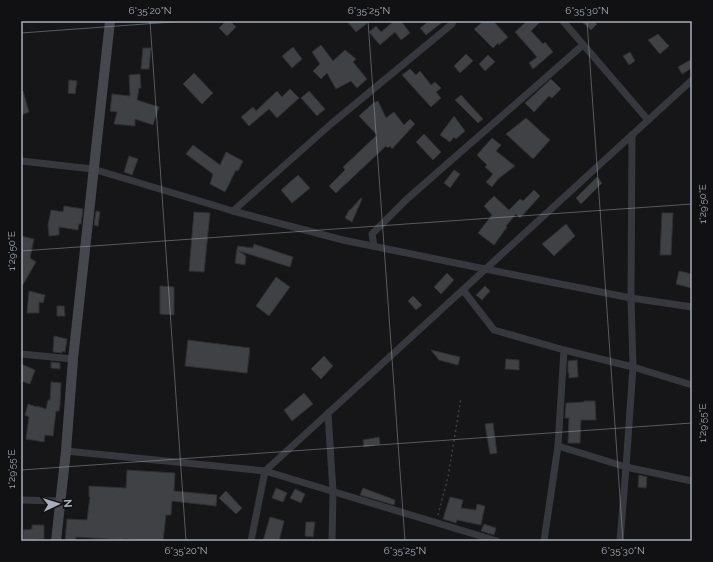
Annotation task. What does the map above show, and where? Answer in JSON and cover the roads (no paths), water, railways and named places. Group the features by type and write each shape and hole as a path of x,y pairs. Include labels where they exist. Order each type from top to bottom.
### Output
{"main road":[{"path":"56,541 66,451 73,359 110,21"}],"street":[{"path":"233,211 331,124 452,24 453,21"},
{"path":"563,21 648,120"},
{"path":"374,246 372,234 407,199 584,45"},
{"path":"251,541 265,471 692,80"},
{"path":"620,541 633,367 631,298 632,135"},
{"path":"21,161 93,170 233,211 343,240 631,298 692,307"},
{"path":"463,290 494,330 564,350 633,367 692,385"},
{"path":"544,541 558,446 564,350"},
{"path":"21,354 73,359"},
{"path":"328,413 333,492 332,541"},
{"path":"558,446 626,467 692,481"},
{"path":"66,451 265,471 496,541"},
{"path":"21,500 60,501"}]}
